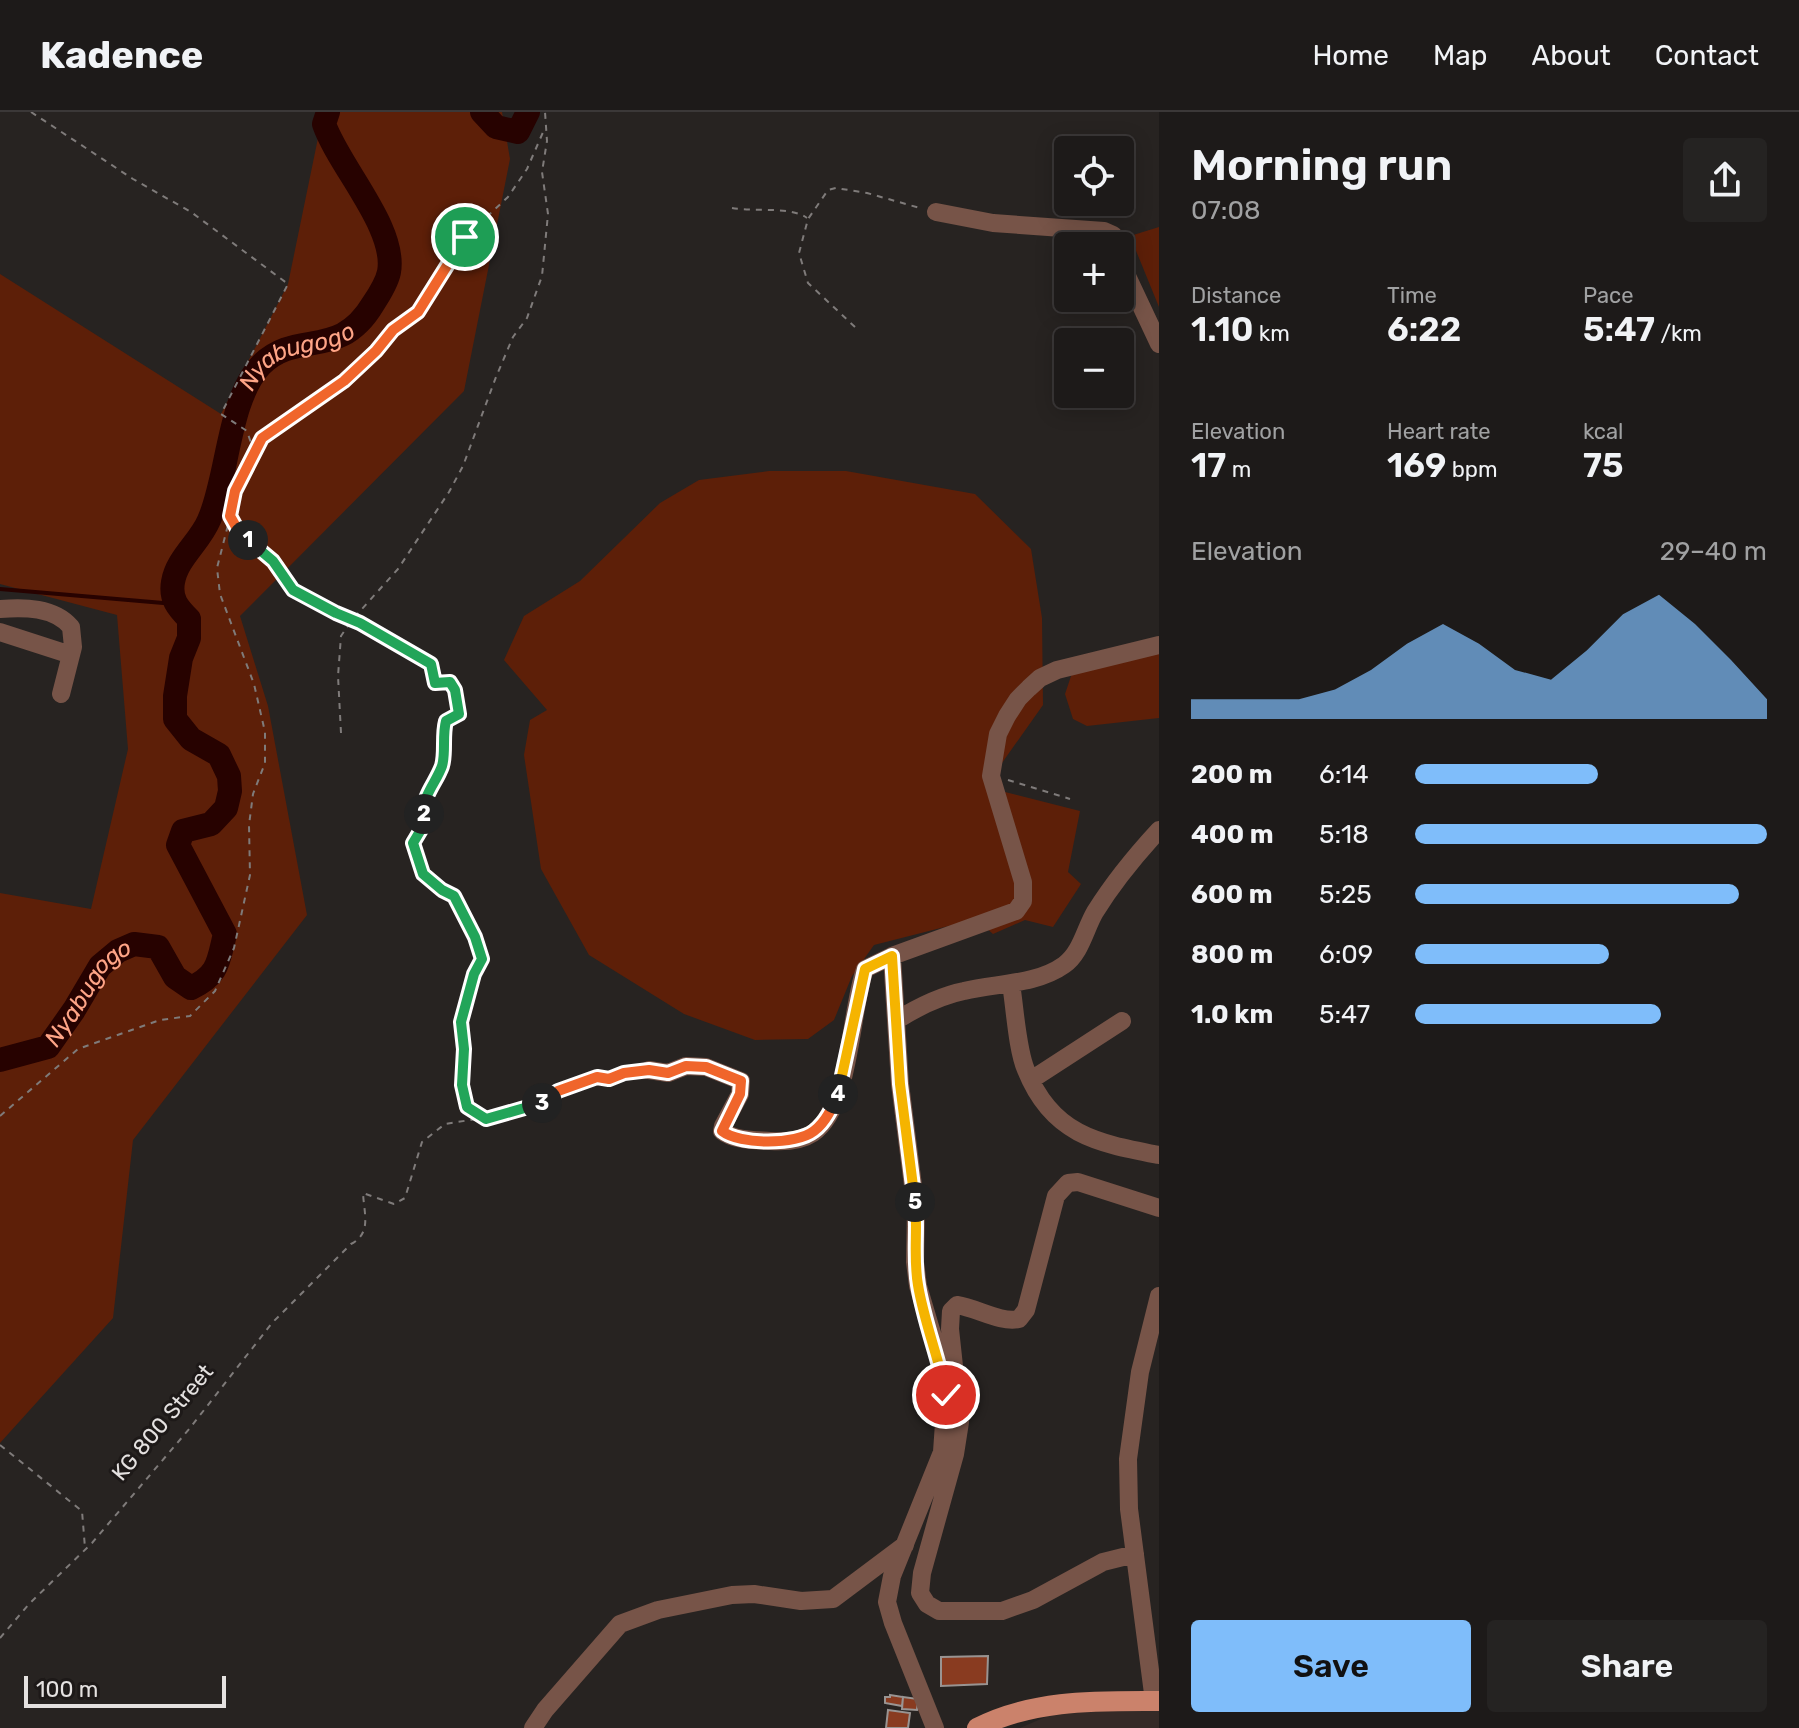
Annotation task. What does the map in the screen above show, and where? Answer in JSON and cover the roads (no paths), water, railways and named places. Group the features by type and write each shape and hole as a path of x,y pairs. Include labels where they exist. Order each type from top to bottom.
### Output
{"main road":[{"path":"977,1728 1024,1710 1068,1702 1157,1701"}],"street":[{"path":"936,212 993,223 1106,232"},
{"path":"1134,291 1159,344"},
{"path":"0,609 33,609 60,617 68,623 73,633 71,655 61,694"},
{"path":"0,632 71,655"},
{"path":"649,1070 668,1073 686,1066 706,1067 741,1081 740,1094 723,1126 722,1131 726,1134 786,1142 811,1134 830,1112 839,1092 865,969 892,956 1016,911 1023,901 1023,882 991,776 998,734 1018,699 1040,678 1057,670 1159,645"},
{"path":"897,1020 936,998 965,990 1011,984 1054,971 1066,964 1075,954 1093,915 1124,871 1159,830"},
{"path":"892,956 900,1084 916,1209 915,1262 918,1286 940,1360 946,1395 942,1452 892,1576 887,1602 935,1728"},
{"path":"1011,984 1025,1069 1043,1104 1057,1120 1081,1135 1108,1145 1159,1155"},
{"path":"1031,1080 1122,1021"},
{"path":"1135,1554 1103,1562 1033,1600 1002,1611 939,1611 927,1604 920,1593 922,1573 955,1454 960,1422 950,1329 951,1311 957,1305 1011,1321 1019,1319 1026,1310 1056,1196 1068,1183 1078,1182 1159,1208"},
{"path":"1157,1701 1129,1509 1128,1459 1140,1372 1159,1296"},
{"path":"533,1728 620,1624 658,1610 732,1595 754,1594 801,1601 833,1599 907,1544"}],"waterway":[{"name":"Nyabugogo","path":"0,1060 48,1047 100,966 118,951 134,944 158,947 175,977 191,988 207,978 219,960 225,934 178,845 183,831 211,824 226,808 229,776 219,755 191,739 175,719 175,696 181,658 189,638 189,619 176,603 173,582 179,565 209,520 235,418 250,380 261,365 275,354 346,333 360,322 388,276 389,255 384,236 331,141 324,124 328,112"},
{"name":"Nyabugogo","path":"482,112 496,127 518,132 528,112"},
{"path":"0,589 175,604"}]}
